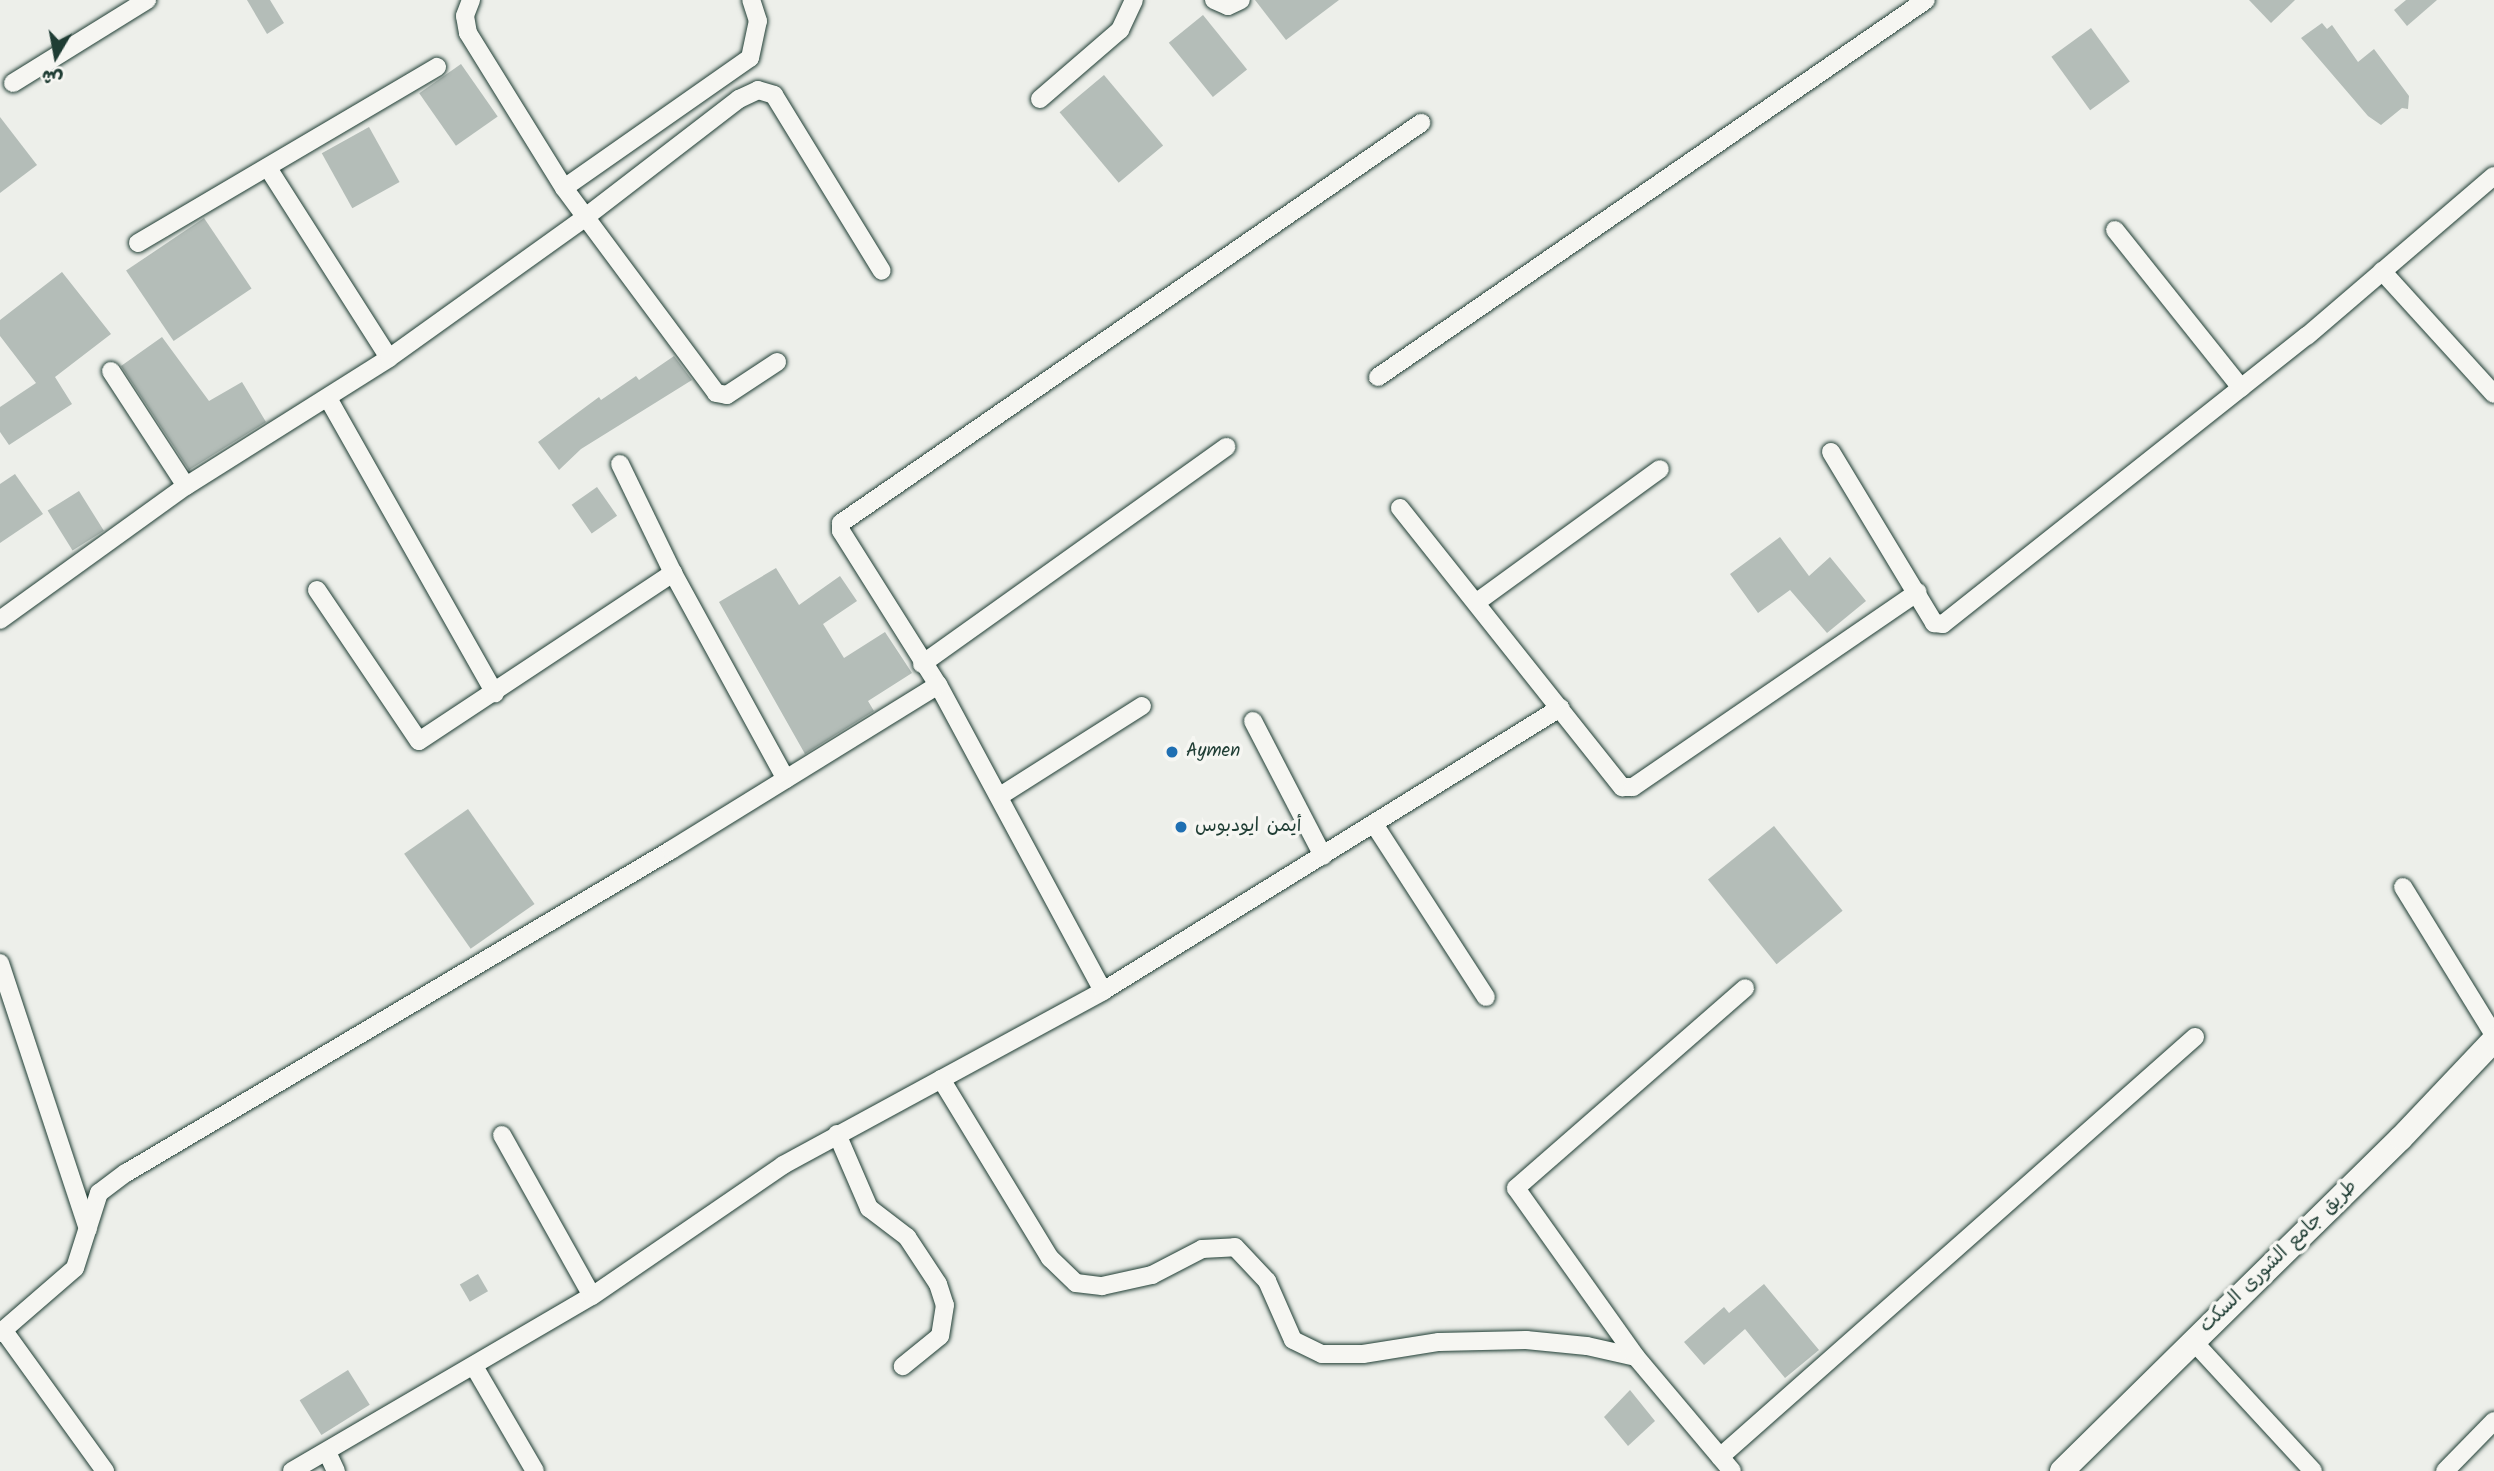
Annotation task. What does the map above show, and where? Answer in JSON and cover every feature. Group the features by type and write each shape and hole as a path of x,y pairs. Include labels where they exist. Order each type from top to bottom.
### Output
{"main road":[{"name":"طريق جامع الشورى السكت","path":"2063,1471 2401,1138 2494,1038"}],"street":[{"path":"13,83 146,0"},
{"path":"471,0 465,16 468,33 583,219 716,393 727,395 777,362"},
{"path":"564,188 750,58 758,21 751,0"},
{"path":"1040,99 1120,30 1134,0"},
{"path":"1214,0 1228,6 1241,0"},
{"path":"1378,377 1926,0"},
{"path":"138,243 437,67"},
{"path":"0,620 186,486 329,400 583,219 739,99 758,90 774,95 882,271"},
{"path":"1103,991 938,685 922,664 841,531 845,516 1421,123"},
{"path":"268,168 389,358"},
{"path":"1830,452 1918,592 1934,623 1943,624 2241,388 2494,176"},
{"path":"2115,230 2241,388"},
{"path":"2382,271 2494,394"},
{"path":"111,371 186,486"},
{"path":"329,400 495,693"},
{"path":"922,664 1226,447"},
{"path":"620,464 673,573 786,779"},
{"path":"1477,602 1660,469"},
{"path":"1400,509 1622,786 1633,787 1918,592"},
{"path":"317,590 419,741 673,573"},
{"path":"105,1471 2,1332 75,1268 99,1193 126,1173 786,779 938,685"},
{"path":"1000,796 1142,706"},
{"path":"292,1471 475,1368 592,1296 837,1134 1103,991 1560,708"},
{"path":"1253,721 1323,856"},
{"path":"1374,824 1486,997"},
{"path":"2403,887 2494,1038"},
{"path":"0,963 88,1229"},
{"path":"1745,988 1516,1188 1636,1357 1726,1464 2195,1037"},
{"path":"942,1079 1050,1258 1076,1283 1102,1286 1152,1275 1202,1249 1235,1247 1268,1281 1293,1340 1322,1354 1363,1354 1439,1342 1526,1340 1587,1346 1636,1357"},
{"path":"837,1134 869,1209 907,1237 938,1284 945,1305 940,1336 903,1366"},
{"path":"502,1135 592,1296"},
{"path":"2193,1341 2313,1471"},
{"path":"475,1368 535,1471"},
{"path":"2445,1471 2494,1421"},
{"path":"327,1452 336,1471"}],"building":[{"path":"247,0 270,0 284,23 267,34"},
{"path":"1255,0 1339,0 1286,40"},
{"path":"2249,0 2295,0 2271,23"},
{"path":"2406,0 2437,0 2407,26 2394,10"},
{"path":"1203,15 1247,69 1213,97 1169,43"},
{"path":"2322,23 2327,29 2332,25 2358,62 2374,49 2409,96 2408,109 2402,108 2381,125 2368,116 2301,38"},
{"path":"2091,28 2130,81 2090,110 2051,57"},
{"path":"461,64 498,116 456,146 419,93"},
{"path":"1104,75 1163,145 1119,183 1060,112"},
{"path":"0,117 37,165 0,193"},
{"path":"369,127 400,182 352,208 322,153"},
{"path":"204,218 252,288 174,341 126,271"},
{"path":"62,272 111,334 55,377 72,404 9,445 0,432 0,407 36,383 0,336 0,320"},
{"path":"162,337 209,401 242,382 266,422 189,470 121,366"},
{"path":"674,356 692,380 581,449 559,470 538,442 599,397 601,400 636,376 639,380"},
{"path":"15,474 43,514 0,543 0,484"},
{"path":"597,487 617,516 592,533 572,505"},
{"path":"79,491 104,531 73,550 48,511"},
{"path":"1780,537 1809,576 1830,557 1866,601 1827,633 1790,590 1758,613 1730,574"},
{"path":"776,568 799,605 840,576 857,601 823,624 844,658 885,632 912,673 868,701 874,711 805,754 719,602"},
{"path":"468,809 535,904 471,949 404,854"},
{"path":"1774,826 1843,911 1777,964 1708,879"},
{"path":"478,1274 488,1291 470,1302 460,1284"},
{"path":"1764,1284 1819,1350 1785,1378 1745,1329 1704,1365 1684,1342 1724,1307 1729,1313"},
{"path":"348,1370 370,1405 321,1435 300,1400"},
{"path":"1630,1390 1655,1421 1628,1446 1604,1417"}],"place":[{"name":"Aymen","path":"1172,752"},
{"name":"أيمن ايودبوس","path":"1181,827"}]}
